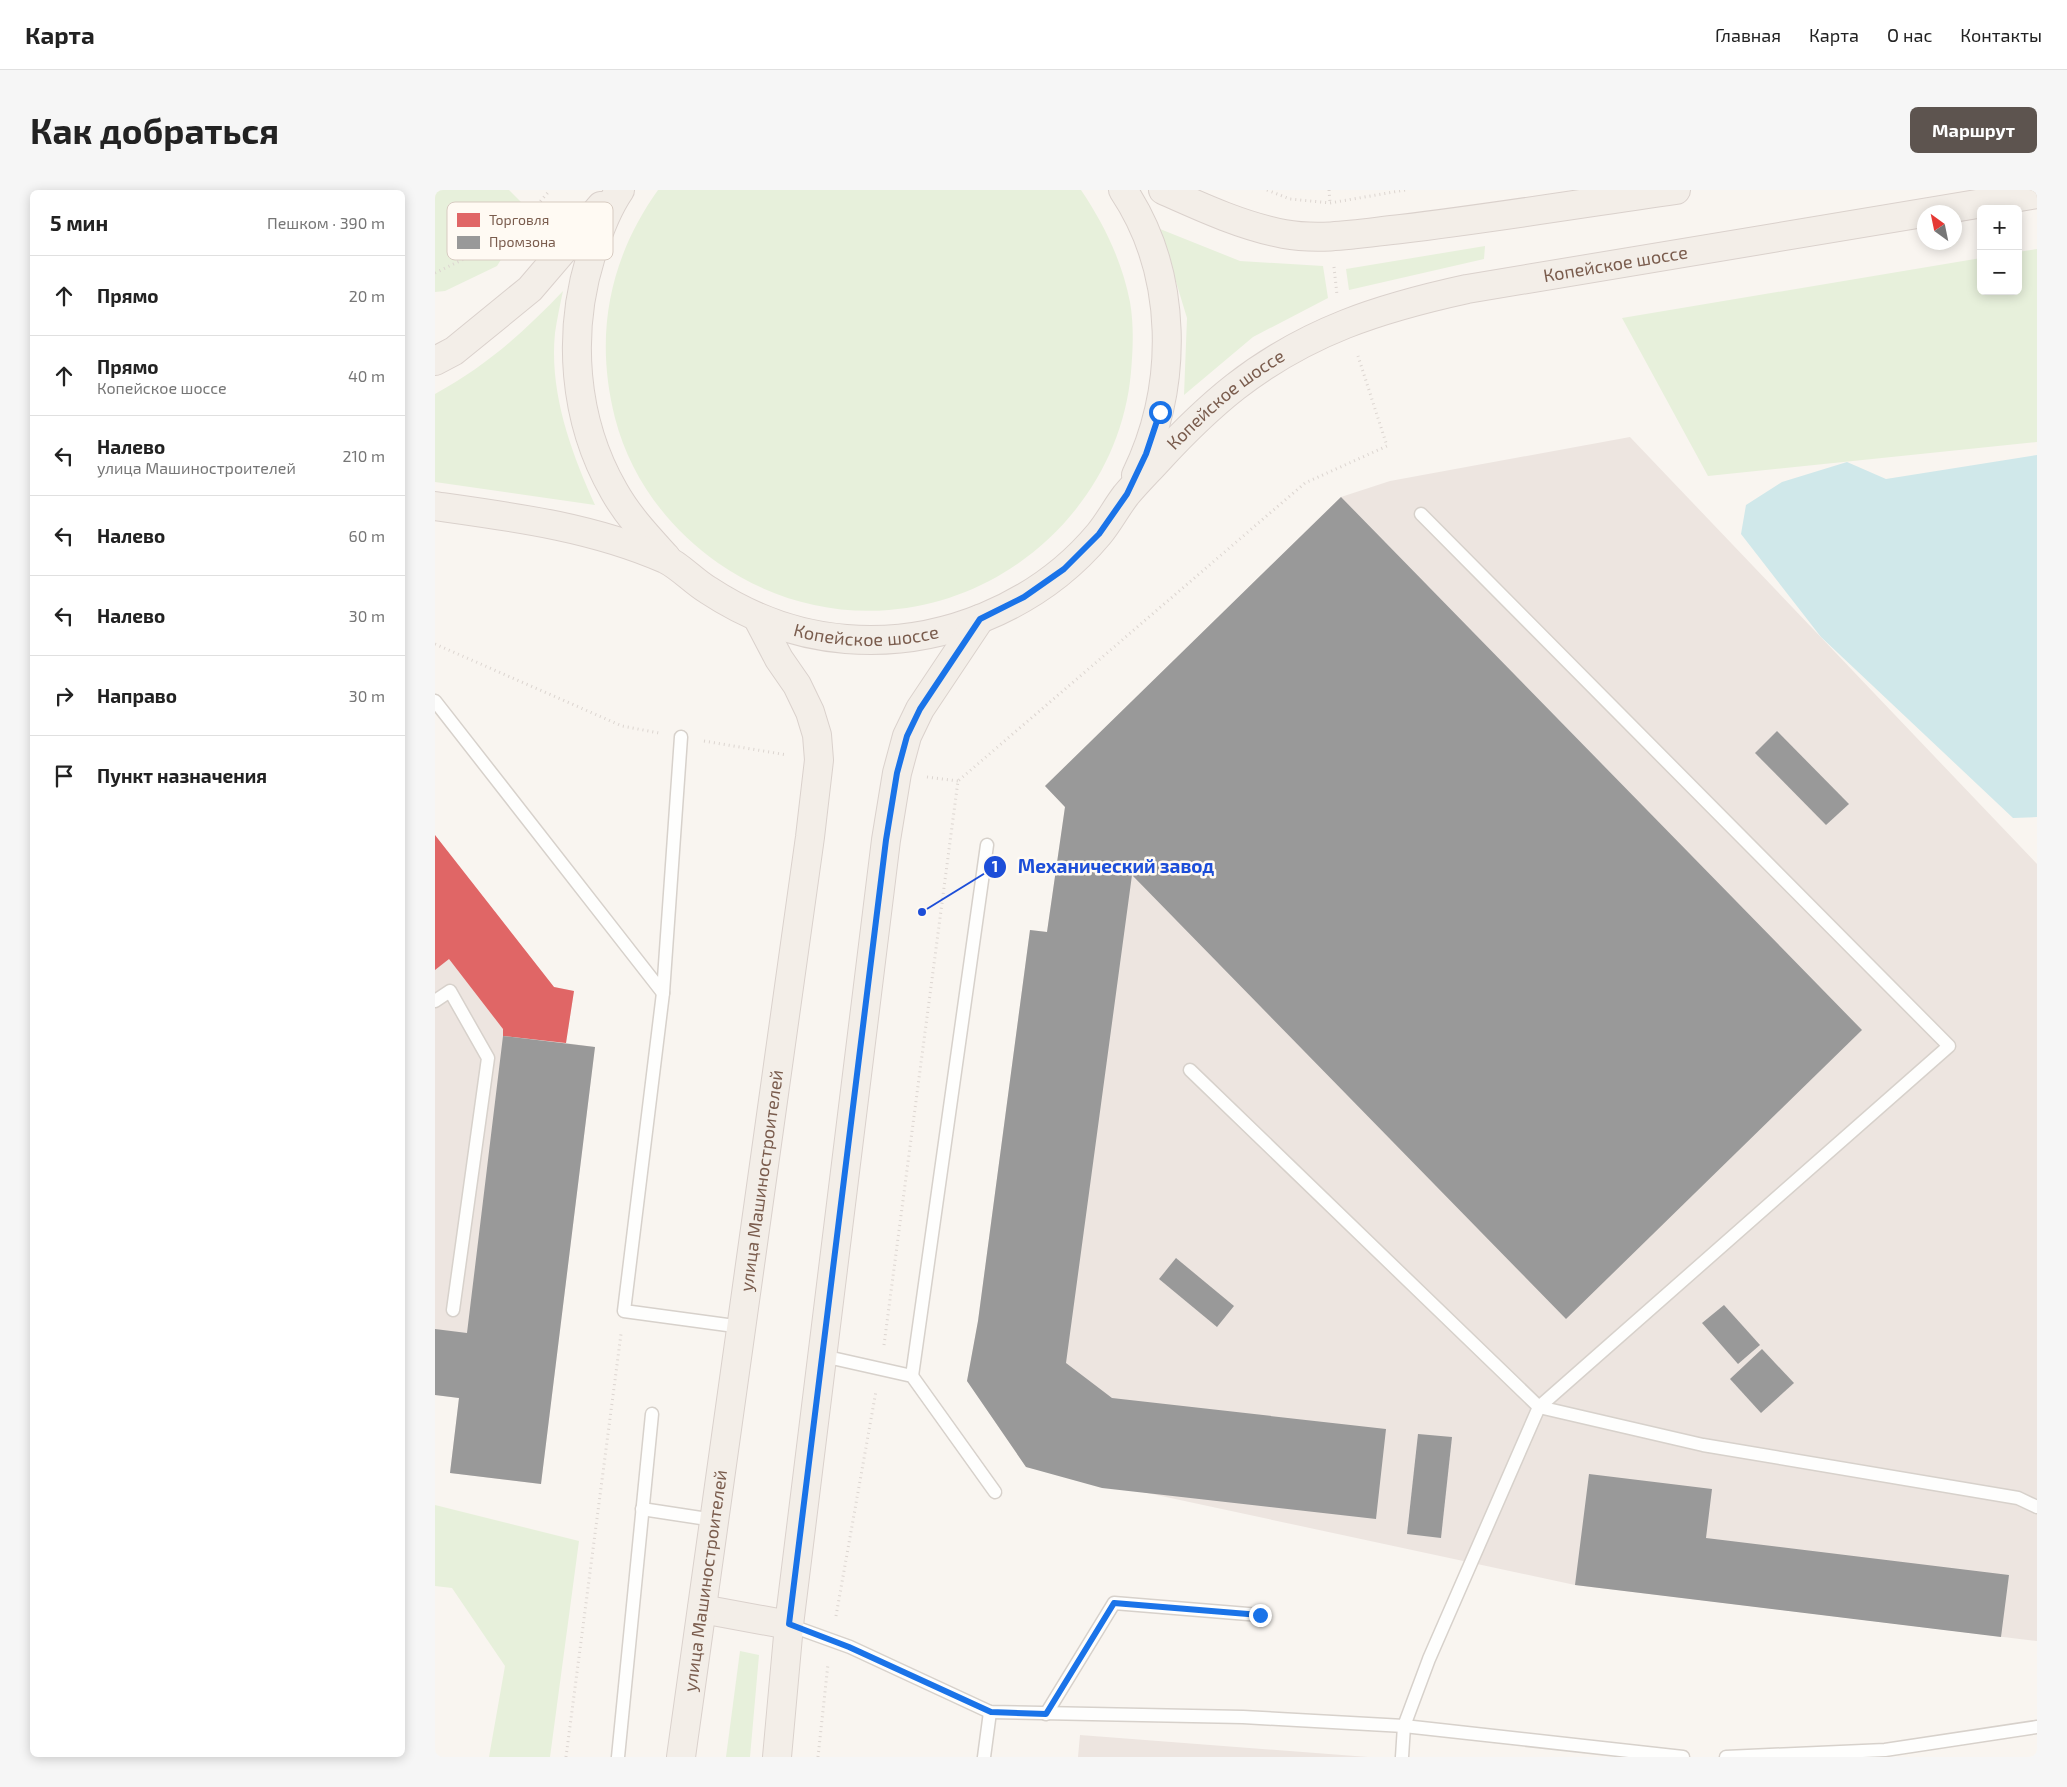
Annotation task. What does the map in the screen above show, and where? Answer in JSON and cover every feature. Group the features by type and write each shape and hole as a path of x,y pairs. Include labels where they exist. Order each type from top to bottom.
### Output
{"main road":[{"path":"605,202 615,190"},
{"path":"613,204 620,190"},
{"path":"1123,190 1148,239 1161,281 1167,325 1166,369 1160,412 1146,454 1127,494"},
{"path":"1163,190 1230,217 1285,234 1331,236 1423,226 1676,190"},
{"name":"Копейское шоссе","path":"435,506 523,518 594,534 668,560 725,602 757,617 800,632 845,639 891,640 937,633 980,619 1024,597 1064,569 1099,534 1127,494 1194,422 1236,386 1286,352 1347,322 1411,302 1467,289 2037,194"},
{"path":"435,362 454,351 530,289 555,260"},
{"path":"590,260 584,278 577,322 576,366 583,409 595,451 610,483 639,528 668,560"},
{"name":"улица Машиностроителей","path":"681,1757 810,837 819,760 817,735 810,712 757,617"},
{"path":"777,1757 789,1624 886,840 897,773 907,736 920,709 980,619"},
{"path":"702,1609 789,1624"}],"lane":[{"path":"1402,1757 1403,1726 1429,1660 1539,1407 1949,1046 1421,514"},
{"path":"435,701 663,992"},
{"path":"681,737 663,992 624,1311 741,1327"},
{"path":"912,1376 987,845"},
{"path":"435,1001 450,991 488,1058 453,1310"},
{"path":"1190,1070 1539,1407 1703,1445 2018,1498 2037,1507"},
{"path":"823,1356 912,1376 995,1492"},
{"path":"618,1757 652,1414"},
{"path":"642,1509 714,1520"},
{"path":"1046,1714 1114,1603 1260,1615"},
{"path":"789,1624 831,1640 991,1712 1243,1717 1403,1726 1683,1757"},
{"path":"984,1757 991,1712"},
{"path":"1726,1757 1885,1750 2037,1727"}],"path":[{"path":"540,202 550,190"},
{"path":"1267,190 1290,199 1331,203 1405,190"},
{"path":"1329,190 1331,203"},
{"path":"435,273 462,260"},
{"path":"1334,266 1337,295"},
{"path":"817,1757 831,1640 881,1368 957,780 1305,484 1387,446 1358,356"},
{"path":"435,644 622,726 789,756"},
{"path":"919,777 957,780"},
{"path":"566,1757 624,1311"}],"shaded area":[{"path":"1630,437 2037,864 2037,1641 1575,1585 1026,1467 967,1381 978,1321 1030,930 1047,932 1065,807 1045,786 1341,497 1390,481"},
{"path":"435,836 554,987 574,991 566,1043 595,1047 541,1484 450,1473 459,1398 435,1395"},
{"path":"1080,1735 1368,1757 1078,1757"}],"green space":[{"path":"435,190 509,190 521,202 447,202 447,260 501,260 497,266 445,291 435,292"},
{"path":"658,190 1081,190 1105,230 1122,272 1130,302 1133,337 1131,372 1123,418 1106,461 1083,500 1053,534 1018,564 978,586 935,602 889,610 844,610 800,602 757,586 718,563 683,534 667,517 641,481 630,461 622,440 615,418 609,387 606,328 610,299 617,271 628,243 641,216"},
{"path":"1160,229 1240,261 1323,266 1328,298 1253,337 1184,395 1187,318"},
{"path":"1485,246 1484,259 1349,290 1346,269"},
{"path":"2037,249 2037,442 1708,476 1622,318 1977,259 1977,295 2022,295 2022,251"},
{"path":"563,291 555,333 555,377 570,443 595,505 435,482 435,394 471,372 503,348"},
{"path":"435,1505 579,1541 550,1757 489,1757 505,1666 452,1588 435,1586"},
{"path":"740,1651 759,1655 750,1757 726,1757"}],"water":[{"path":"2037,455 2037,817 2013,818 1821,637 1741,534 1746,505 1782,482 1847,462 1886,479"}],"building: Торговля":[{"path":"435,835 554,987 574,991 566,1043 503,1036 503,1029 449,959 435,970"}],"building: Промзона":[{"path":"1341,497 1862,1030 1566,1319 1132,875 1066,1363 1112,1398 1386,1429 1376,1519 1102,1488 1026,1467 967,1381 978,1321 1030,930 1047,932 1065,807 1045,786"},
{"path":"1777,731 1849,804 1826,825 1755,753"},
{"path":"503,1036 595,1047 541,1484 450,1473 459,1398 435,1395 435,1329 467,1333"},
{"path":"1176,1258 1234,1306 1217,1327 1159,1279"},
{"path":"1724,1305 1760,1345 1738,1364 1702,1323"},
{"path":"1762,1349 1794,1383 1761,1413 1730,1379"},
{"path":"1418,1434 1452,1437 1441,1538 1407,1534"},
{"path":"1589,1474 1712,1489 1706,1538 2009,1575 2001,1637 1575,1585"}],"place":[{"name":"Механический завод","path":"922,912"}],"route":[{"path":"1160,412 1146,454 1127,494 1099,534 1064,569 1024,597 980,619 920,709 907,736 897,773 886,840 789,1624 849,1647 991,1712 1046,1714 1114,1603 1260,1615"}]}
